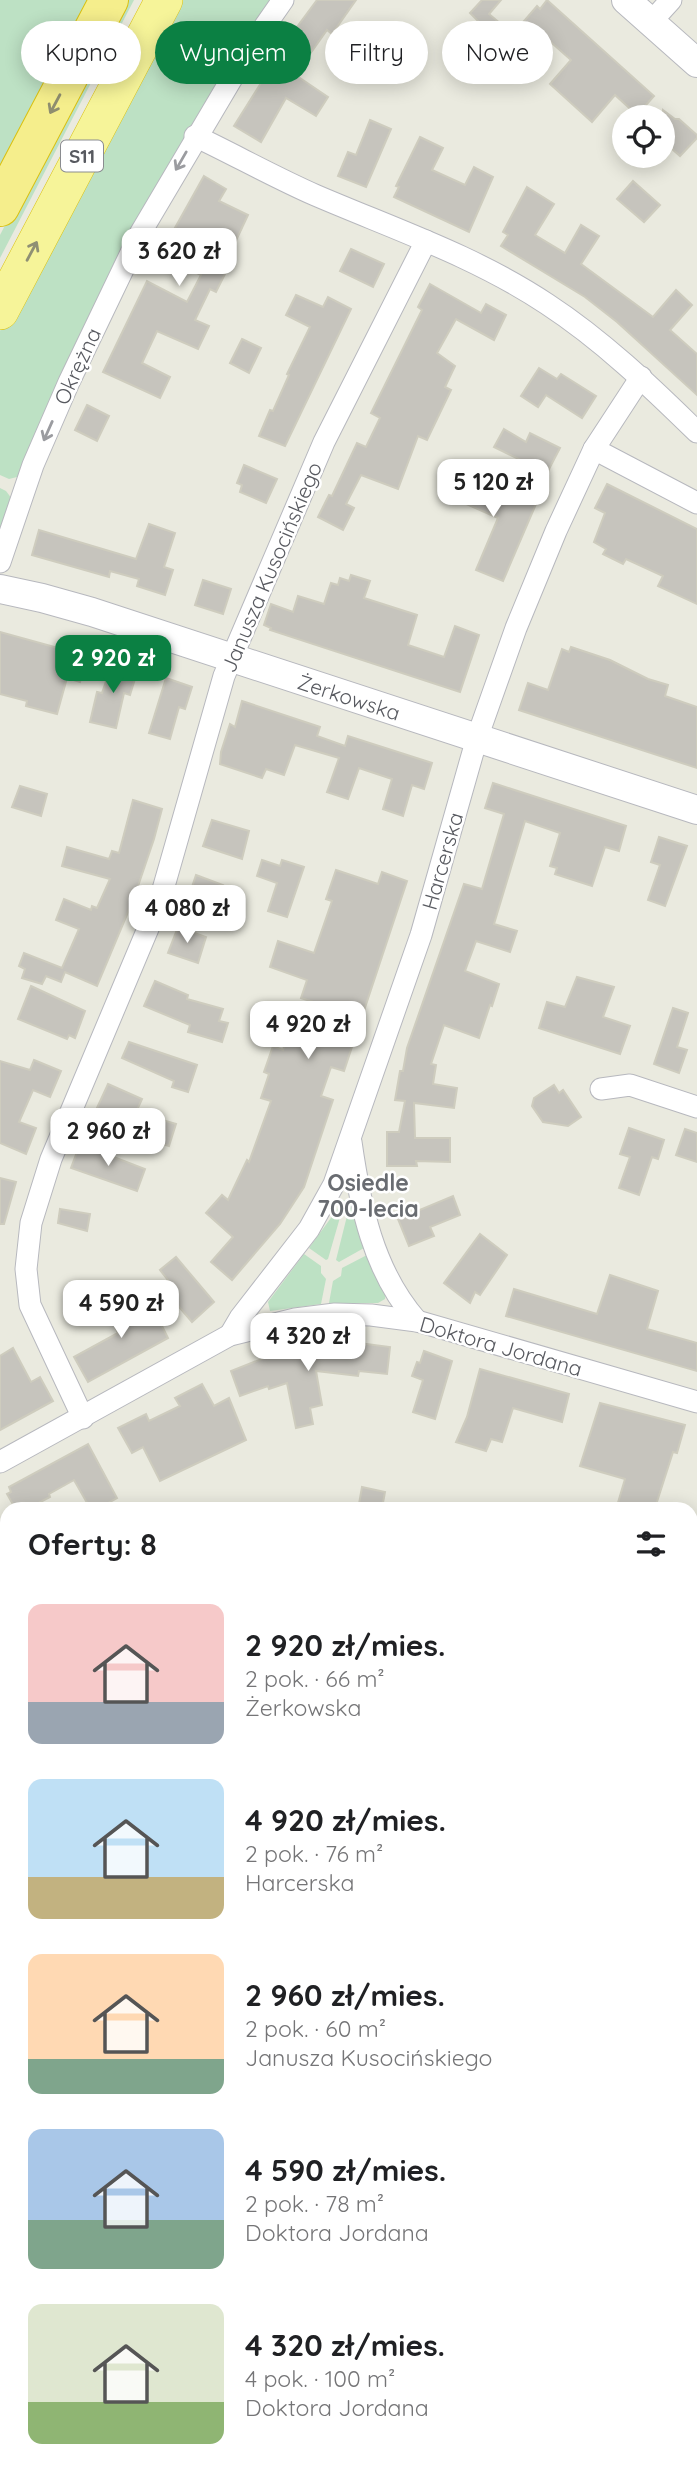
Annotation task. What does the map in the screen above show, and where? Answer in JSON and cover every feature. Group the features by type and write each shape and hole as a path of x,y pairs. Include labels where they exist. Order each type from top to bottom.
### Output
{"highway":[{"name":"S11","path":"0,207 109,0"},
{"name":"S11","path":"0,311 164,0"}],"street":[{"name":"Okrężna","path":"0,562 33,465 69,382 141,232 250,46 283,0"},
{"path":"626,0 697,63"},
{"path":"651,22 671,0"},
{"path":"195,136 312,193 464,257 545,302 573,321 641,377 697,432"},
{"name":"Janusza Kusocińskiego","path":"83,1418 30,1305 26,1269 31,1223 51,1160 160,900 224,676 324,442 426,241"},
{"name":"Harcerska","path":"230,1335 324,1205 351,1139 421,935 477,738 516,628 594,449 641,377"},
{"path":"594,449 697,503"},
{"name":"Żerkowska","path":"0,589 92,612 697,810"},
{"path":"601,1089 630,1085 697,1107"},
{"path":"351,1139 362,1210 371,1238 405,1307 417,1321"},
{"name":"Doktora Jordana","path":"0,1462 230,1335 296,1319 335,1314 417,1321 697,1402"}],"green space":[{"path":"0,0 88,0 77,21 21,21 21,84 44,84 0,168"},
{"path":"122,0 134,0 123,21 111,21"},
{"path":"176,0 274,0 263,21 165,21"},
{"path":"155,39 155,84 230,84 25,475 9,479 0,475 0,331 131,84 141,84 141,66"},
{"path":"78,84 90,84 0,258 0,235"},
{"path":"0,488 6,491 15,503 0,544"},
{"path":"344,1200 349,1202 364,1248 339,1262 336,1260 347,1216 341,1214 326,1260 309,1248"},
{"path":"304,1254 321,1266 321,1273 326,1279 321,1304 270,1311 268,1302"},
{"path":"367,1255 386,1293 385,1299 378,1303 329,1303 333,1281 341,1276 342,1268"}],"building":[{"path":"317,0 356,0 341,21 325,21 325,33 311,53 311,21 301,21"},
{"path":"482,0 501,0 489,14 497,21 478,21 470,13"},
{"path":"547,0 654,96 646,105 626,105 615,95 592,122 550,84 553,84 571,60 553,44 553,21 524,21 537,6 540,9"},
{"path":"260,84 309,84 328,97 316,116 286,98 261,142 234,126"},
{"path":"675,119 679,119 697,135 680,156 675,152"},
{"path":"370,120 391,129 366,187 338,176 348,152 356,155"},
{"path":"420,137 443,148 432,170 465,185 474,167 493,177 469,232 394,197 399,187 396,186"},
{"path":"204,176 226,189 219,201 248,215 226,262 230,264 216,292 210,289 195,320 209,326 198,349 157,331 142,363 170,377 160,398 103,372 147,281 187,302 201,275 169,259 171,255 162,251"},
{"path":"633,181 660,205 644,222 617,199"},
{"path":"527,187 554,204 535,235 565,253 581,225 599,236 581,264 653,317 676,290 692,305 670,330 697,354 697,395 617,322 585,297 501,246 508,235 503,232"},
{"path":"351,249 384,264 373,287 340,271"},
{"path":"430,284 481,313 486,304 506,315 494,340 456,319 437,353 455,366 445,387 451,390 427,440 418,436 398,489 361,475 346,504 354,508 343,530 318,517 329,495 332,496 357,443 366,447 380,418 371,413 422,310 418,307"},
{"path":"296,295 323,307 328,297 351,309 285,446 259,436 310,327 286,315"},
{"path":"242,339 261,348 249,373 230,363"},
{"path":"539,368 557,379 561,374 596,396 582,418 546,395 538,407 521,396"},
{"path":"87,405 109,416 97,441 75,430"},
{"path":"504,429 526,442 530,433 560,448 547,473 494,447"},
{"path":"244,465 277,479 266,503 240,492 242,485 237,483"},
{"path":"449,468 536,504 503,581 476,570 498,518 439,492"},
{"path":"607,484 697,529 697,604 658,586 663,576 626,559 623,564 603,554 606,549 594,542 605,513 595,508"},
{"path":"149,524 175,533 164,567 173,570 165,595 137,586 139,579 110,571 109,577 32,555 39,530 136,559"},
{"path":"351,575 370,581 364,598 417,615 408,645 444,657 455,626 479,635 460,692 270,630 271,628 264,625 271,604 293,612 298,596 324,604 331,583 338,585 340,578 349,581"},
{"path":"203,580 231,589 223,614 195,605"},
{"path":"0,632 87,656 80,682 67,678 57,714 26,706 27,701 0,694"},
{"path":"571,647 610,660 648,679 668,685 665,696 697,707 697,768 519,710 528,683 548,690 562,649 569,652"},
{"path":"113,661 138,669 130,695 124,693 116,728 90,722 97,692 102,693"},
{"path":"166,678 192,687 185,709 179,707 170,739 149,733"},
{"path":"242,701 320,727 317,736 345,746 348,736 432,763 424,789 412,785 403,816 383,809 392,779 359,768 348,799 327,792 339,758 295,745 284,775 266,769 262,778 220,764 230,724 235,727"},
{"path":"493,783 626,826 619,851 605,847 592,886 555,874 557,868 550,866 560,833 525,821 494,924 517,931 510,952 476,941 465,971 499,984 492,1006 490,1005 479,1038 444,1025 431,1064 436,1065 433,1084 457,1088 454,1108 414,1103 415,1138 450,1138 450,1162 416,1161 417,1166 387,1166 387,1132 399,1132 405,1101 395,1100 407,1048 464,884 482,889 504,814 485,808"},
{"path":"20,786 47,794 41,816 12,807"},
{"path":"133,800 162,809 134,898 97,986 65,972 61,982 46,976 42,984 22,978 25,969 19,966 24,953 62,968 79,929 56,920 64,899 91,910 92,906 97,908 110,879 62,866 67,847 109,859 112,851 119,853"},
{"path":"212,820 249,831 242,859 203,846"},
{"path":"659,837 687,846 665,906 648,900 660,865 651,862"},
{"path":"262,860 280,866 282,860 304,867 287,917 268,911 277,883 257,876"},
{"path":"336,870 378,884 382,872 407,881 344,1071 331,1067 321,1096 333,1100 304,1187 280,1224 232,1280 211,1262 233,1237 206,1213 222,1195 228,1200 247,1160 249,1162 271,1101 261,1098 269,1074 264,1072 273,1046 283,1050 290,1028 325,1040 335,1009 301,998 307,980 270,967 278,941 314,953 332,901 326,899"},
{"path":"196,875 223,885 215,909 188,899"},
{"path":"178,927 206,937 198,963 168,953"},
{"path":"577,977 614,987 603,1017 630,1026 620,1054 539,1028 547,1002 565,1007"},
{"path":"155,981 188,995 187,999 223,1009 219,1021 228,1023 222,1042 188,1032 190,1025 144,1006"},
{"path":"31,986 85,1011 75,1038 69,1035 67,1039 18,1019"},
{"path":"673,1008 688,1013 677,1047 687,1050 679,1073 654,1064"},
{"path":"129,1042 197,1065 188,1092 172,1087 174,1081 122,1058"},
{"path":"34,1060 61,1071 50,1097 33,1090 19,1122 36,1128 26,1154 0,1143 0,1061 30,1070"},
{"path":"108,1084 142,1099 133,1119 126,1115 123,1123 96,1110"},
{"path":"554,1085 559,1093 563,1090 581,1117 568,1126 543,1122 532,1106 534,1098"},
{"path":"159,1119 176,1124 169,1146 152,1141"},
{"path":"629,1128 664,1140 658,1159 652,1157 639,1195 619,1188 630,1157 620,1154"},
{"path":"685,1129 697,1133 697,1162 676,1155"},
{"path":"80,1144 145,1169 137,1191 71,1168"},
{"path":"0,1178 16,1182 4,1224 0,1224"},
{"path":"453,1196 460,1215 430,1227 434,1236 409,1246 398,1219"},
{"path":"60,1209 90,1214 87,1231 58,1223"},
{"path":"480,1234 507,1255 480,1295 475,1292 470,1303 444,1283"},
{"path":"176,1257 214,1302 192,1322 174,1301 177,1300 174,1297 178,1293 160,1270"},
{"path":"610,1275 658,1291 647,1329 697,1343 697,1371 506,1316 514,1289 597,1314"},
{"path":"120,1292 135,1323 155,1312 168,1338 88,1382 74,1357 118,1333 103,1300"},
{"path":"359,1343 390,1347 387,1374 359,1371 358,1376 316,1371 322,1405 310,1408 313,1424 296,1428 287,1383 269,1389 268,1386 240,1396 231,1371 282,1351 327,1344 328,1351 358,1354"},
{"path":"13,1348 31,1382 40,1377 53,1401 0,1430 0,1356"},
{"path":"424,1351 452,1361 435,1419 413,1412 423,1380 412,1376"},
{"path":"480,1369 569,1394 562,1422 513,1408 502,1442 491,1439 486,1451 456,1442 467,1417"},
{"path":"202,1384 214,1406 229,1398 246,1440 160,1481 143,1447 132,1453 118,1428 146,1414 149,1421 180,1406 175,1398"},
{"path":"600,1403 685,1425 657,1502 618,1502 625,1479 580,1466"},
{"path":"88,1444 117,1498 110,1502 87,1502 74,1480 40,1502 12,1502 7,1494 11,1492 9,1487"},
{"path":"362,1487 385,1492 383,1502 359,1502"}],"district":[{"name":"Osiedle 700-lecia","path":"368,1195"}]}
